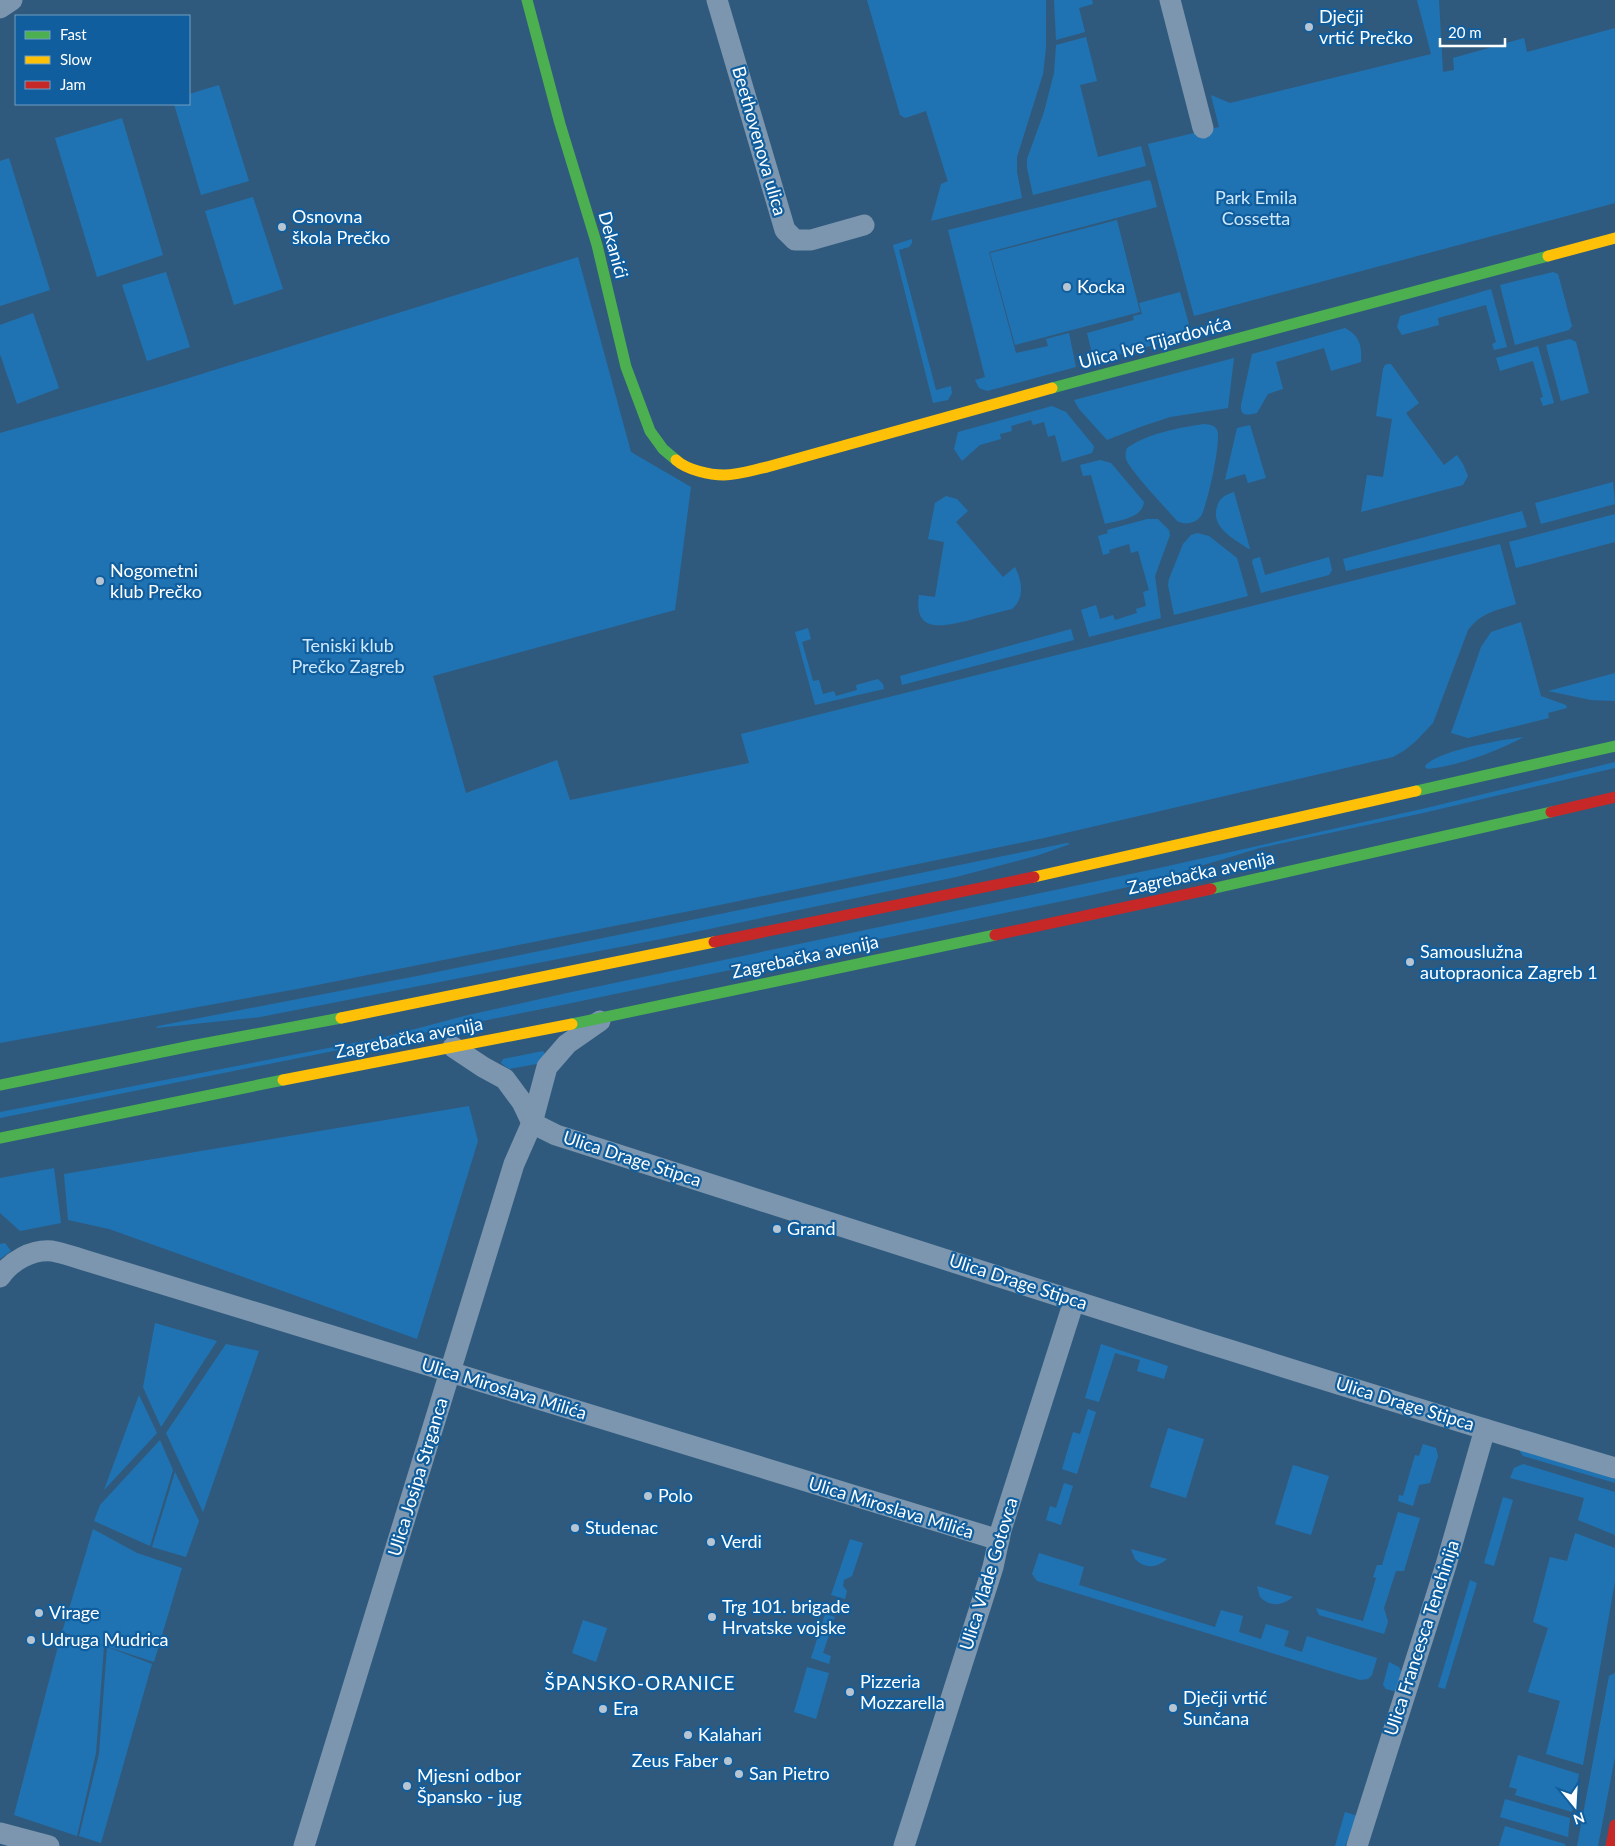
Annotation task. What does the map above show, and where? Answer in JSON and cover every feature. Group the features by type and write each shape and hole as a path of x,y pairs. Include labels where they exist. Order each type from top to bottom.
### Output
{"main road":[{"name":"Dekanići","path":"527,0 560,124 597,245 626,368 639,403 650,431 663,449 681,465 703,472"},
{"name":"Ulica Ive Tijardovića","path":"703,472 724,475 774,465 969,410 1615,238"},
{"name":"Zagrebačka avenija","path":"0,1085 191,1046 409,1005 1044,875 1615,746"},
{"name":"Zagrebačka avenija","path":"0,1138 454,1046 604,1018 1177,897 1615,797"},
{"path":"1611,1846 1615,1825"}],"street":[{"path":"0,8 12,0"},
{"name":"Beethovenova ulica","path":"717,0 785,230 795,240 811,240 864,225"},
{"path":"1170,0 1202,128"},
{"name":"Ulica Josipa Strganca","path":"304,1846 514,1164 532,1123 547,1067 567,1044 604,1018"},
{"path":"454,1046 483,1067 505,1079 522,1102 532,1123"},
{"name":"Ulica Drage Stipca","path":"532,1123 556,1135 1074,1301 1485,1430 1615,1468"},
{"name":"Ulica Miroslava Milića","path":"5,1271 22,1257 44,1252 52,1252 84,1260 998,1540"},
{"name":"Ulica Vlade Gotovca","path":"904,1846 993,1567 998,1540 1074,1301"},
{"name":"Ulica Francesca Tenchinija","path":"1357,1846 1446,1565 1485,1430"},
{"path":"0,1833 49,1846"}],"green space":[{"path":"867,0 1046,0 1046,48 1043,74 1017,157 1017,172 1022,198 931,221 941,184 948,181 926,111 905,118 900,115"},
{"path":"1054,0 1092,0 1093,4 1079,8 1085,32 1056,40"},
{"name":"Park Emila Cossetta","path":"1417,0 1439,0 1443,72 1454,70 1453,58 1524,38 1527,52 1615,28 1615,203 1194,316 1148,144 1219,127 1211,95 1230,103 1431,54"},
{"path":"1086,37 1097,81 1080,85 1098,157 1141,146 1146,166 1033,195 1027,159 1044,112 1054,73 1056,45"},
{"path":"219,85 249,181 201,195 174,105 190,105 190,94"},
{"path":"122,118 163,255 97,277 55,138"},
{"path":"9,158 50,290 0,306 0,161"},
{"path":"1149,180 1157,207 989,252 1016,353 1048,346 1046,339 1069,333 1076,367 987,391 979,388 975,380 985,377 948,230"},
{"path":"253,197 283,289 234,305 205,211"},
{"name":"Kocka","path":"1117,220 1140,312 1015,345 990,253"},
{"path":"912,239 909,247 899,250 936,390 951,386 952,393 948,400 933,403 893,245"},
{"name":"Teniski klub Prečko Zagreb","path":"578,257 631,452 691,487 675,610 433,676 466,793 557,760 570,800 749,763 741,734 1500,544 1516,604 1478,619 1468,630 1433,723 1416,741 1393,757 1044,838 705,908 297,989 0,1043 0,433 163,386"},
{"path":"166,272 190,347 147,361 122,285"},
{"path":"1553,272 1558,274 1572,326 1569,330 1515,345 1500,285"},
{"path":"1491,289 1507,347 1494,350 1492,344 1496,342 1486,305 1438,318 1439,325 1402,335 1397,327 1400,316"},
{"path":"1180,292 1192,335 1094,361 1087,333 1134,320 1133,316 1142,314 1139,303"},
{"path":"33,313 59,388 17,404 0,354 0,325"},
{"path":"1345,328 1354,334 1359,342 1361,362 1331,371 1324,348 1276,362 1283,389 1268,394 1257,413 1248,415 1242,412 1241,405 1252,354"},
{"path":"1570,339 1576,342 1589,393 1561,401 1546,345"},
{"path":"1538,346 1554,403 1543,406 1540,398 1543,397 1533,361 1500,371 1496,358"},
{"path":"1234,358 1228,408 1170,417 1107,440 1079,409 1074,400"},
{"path":"1388,364 1391,364 1419,403 1406,413 1444,465 1457,455 1468,476 1463,485 1361,512 1367,475 1383,477 1392,419 1376,416 1383,369"},
{"path":"1052,406 1066,412 1093,445 1092,453 1062,462 1055,435 1048,437 1044,422 1033,425 1031,420 1011,426 1012,431 1000,434 1001,439 980,445 962,461 954,449 958,432"},
{"path":"1204,424 1213,426 1217,430 1218,436 1213,473 1201,516 1193,522 1183,523 1177,521 1149,490 1129,465 1126,459 1126,452 1127,448 1145,438 1174,429"},
{"path":"1250,425 1266,478 1248,483 1245,474 1225,480 1237,428"},
{"path":"1100,460 1111,463 1144,502 1139,512 1129,518 1105,524 1091,475 1083,476 1080,465"},
{"path":"1613,482 1615,504 1541,524 1535,503"},
{"path":"1234,492 1250,549 1225,532 1217,521 1217,507 1221,499 1225,495"},
{"path":"946,496 957,499 968,511 956,522 1003,577 1015,567 1021,584 1021,595 1012,609 941,625 933,625 921,617 918,608 919,595 935,597 944,542 928,539 935,503"},
{"path":"1522,511 1527,527 1346,571 1343,559"},
{"path":"1615,514 1615,542 1516,568 1509,542"},
{"path":"1147,519 1158,519 1169,530 1170,535 1155,576 1161,618 1089,637 1081,610 1096,605 1100,619 1113,615 1115,620 1137,613 1136,609 1146,606 1143,592 1149,590 1138,551 1131,553 1129,544 1109,550 1110,553 1103,555 1098,536 1108,533 1107,530"},
{"path":"1197,533 1209,536 1237,558 1248,596 1174,615 1168,585 1169,579 1183,544 1191,535"},
{"path":"1260,557 1265,575 1329,557 1332,570 1329,575 1261,593 1252,562 1253,559"},
{"path":"1521,622 1541,696 1566,705 1567,708 1548,713 1549,718 1468,738 1451,733 1481,647 1491,632"},
{"path":"808,628 811,639 802,642 813,681 819,680 823,694 834,691 836,696 857,690 856,685 878,679 883,684 884,689 815,705 795,632"},
{"path":"1071,629 1074,640 902,685 900,676"},
{"path":"1615,673 1615,701 1591,700 1548,691"},
{"path":"1524,737 1490,753 1465,761 1428,769 1425,767 1432,760 1456,751 1486,743"},
{"path":"1615,762 1615,768 1423,813 1260,848 1141,884 1092,895 562,1005 0,1118 0,1112 385,1037 464,1016 567,993 1159,868 1422,809"},
{"path":"1067,843 1070,844 1036,856 956,877 666,938 260,1017 156,1028 158,1026 417,976"},
{"path":"543,1051 546,1055 542,1063 509,1069 501,1063 503,1059"},
{"path":"469,1106 478,1141 417,1339 109,1229 68,1220 64,1174"},
{"path":"54,1168 61,1223 20,1231 0,1213 0,1178"},
{"path":"5,1243 11,1251 0,1259 0,1244"},
{"path":"155,1323 217,1341 161,1427 143,1387"},
{"path":"226,1344 259,1351 203,1512 166,1433"},
{"path":"1101,1344 1168,1366 1164,1379 1137,1371 1140,1360 1115,1353 1099,1402 1085,1398"},
{"path":"139,1395 157,1433 104,1490"},
{"path":"1088,1409 1096,1412 1077,1474 1062,1469 1073,1432 1080,1434"},
{"path":"1168,1428 1204,1439 1186,1498 1150,1487"},
{"path":"160,1440 173,1470 150,1546 94,1521 100,1505"},
{"path":"1423,1444 1436,1448 1438,1456 1430,1483 1419,1485 1413,1506 1398,1501 1399,1495 1403,1496 1415,1455 1419,1456"},
{"path":"1520,1448 1615,1477 1615,1483 1523,1456"},
{"path":"1523,1464 1615,1492 1615,1535 1578,1520 1584,1498 1510,1478 1514,1468"},
{"path":"1293,1465 1329,1476 1311,1535 1275,1524"},
{"path":"175,1472 199,1521 186,1557 152,1547"},
{"path":"1064,1483 1073,1486 1061,1525 1046,1520 1050,1506 1056,1508"},
{"path":"1503,1497 1513,1500 1494,1566 1484,1563"},
{"path":"1398,1512 1420,1518 1404,1571 1396,1571 1384,1608 1388,1622 1384,1634 1319,1615 1316,1608 1363,1621 1376,1578 1373,1577 1377,1565 1382,1565"},
{"path":"93,1529 137,1553 182,1568 154,1662 62,1632"},
{"path":"1575,1533 1615,1548 1615,1581 1583,1765 1546,1754 1560,1701 1528,1692 1548,1628 1533,1622 1550,1557 1567,1561"},
{"path":"850,1539 863,1543 852,1576 844,1580 843,1586 847,1591 845,1599 831,1595"},
{"path":"1131,1549 1167,1559 1155,1566 1147,1566 1135,1559"},
{"path":"1039,1553 1084,1567 1079,1585 1215,1627 1221,1610 1243,1616 1239,1632 1261,1639 1266,1624 1289,1631 1284,1646 1302,1652 1307,1636 1377,1658 1372,1675 1368,1679 1360,1680 1037,1581 1032,1574"},
{"path":"1470,1580 1477,1583 1445,1689 1438,1687"},
{"path":"1257,1586 1293,1597 1280,1604 1272,1604 1260,1597"},
{"path":"825,1614 835,1617 823,1653 831,1656 829,1664 811,1658"},
{"path":"583,1620 607,1628 596,1662 572,1653"},
{"path":"61,1635 104,1646 96,1753 77,1836 14,1815"},
{"path":"107,1647 152,1664 101,1843 79,1836 99,1754"},
{"path":"1389,1662 1399,1667 1402,1673 1397,1692 1386,1689 1383,1685"},
{"path":"807,1667 829,1673 816,1719 794,1712"},
{"path":"1615,1673 1615,1757 1598,1846 1577,1846 1609,1676"},
{"path":"1518,1755 1579,1774 1572,1812 1515,1795 1517,1789 1509,1787"},
{"path":"1505,1799 1570,1818 1568,1837 1500,1817"},
{"path":"1345,1812 1358,1816 1345,1846 1335,1846"},
{"path":"1505,1826 1565,1844 1565,1846 1499,1846"}],"traffic: fast":[{"path":"527,0 560,124 597,245 626,367 650,431 663,449 676,460"},
{"path":"1052,388 1548,256"},
{"path":"1416,791 1615,746"},
{"path":"1211,889 1551,812"},
{"path":"572,1024 995,935"},
{"path":"0,1085 341,1018"},
{"path":"0,1138 283,1080"}],"traffic: slow":[{"path":"1548,256 1615,238"},
{"path":"676,460 686,467 706,473 724,475 740,473 1052,388"},
{"path":"1034,877 1416,791"},
{"path":"341,1018 714,942"},
{"path":"283,1080 572,1024"}],"traffic: jam":[{"path":"1551,812 1615,797"},
{"path":"714,942 1034,877"},
{"path":"995,935 1211,889"},
{"path":"1611,1846 1615,1825"}],"place":[{"name":"Dječji vrtić Prečko","path":"1309,27"},
{"name":"Osnovna škola Prečko","path":"282,227"},
{"name":"Kocka","path":"1067,287"},
{"name":"Nogometni klub Prečko","path":"100,581"},
{"name":"Samouslužna autopraonica Zagreb 1","path":"1410,962"},
{"name":"Grand","path":"777,1229"},
{"name":"Polo","path":"648,1496"},
{"name":"Studenac","path":"575,1528"},
{"name":"Verdi","path":"711,1542"},
{"name":"Virage","path":"39,1613"},
{"name":"Trg 101. brigade Hrvatske vojske","path":"712,1617"},
{"name":"Udruga Mudrica","path":"31,1640"},
{"name":"Pizzeria Mozzarella","path":"850,1692"},
{"name":"Dječji vrtić Sunčana","path":"1173,1708"},
{"name":"Era","path":"603,1709"},
{"name":"Kalahari","path":"688,1735"},
{"name":"Zeus Faber","path":"728,1761"},
{"name":"San Pietro","path":"739,1774"},
{"name":"Mjesni odbor Špansko - jug","path":"407,1786"}],"district":[{"name":"ŠPANSKO-ORANICE","path":"640,1683"}]}
